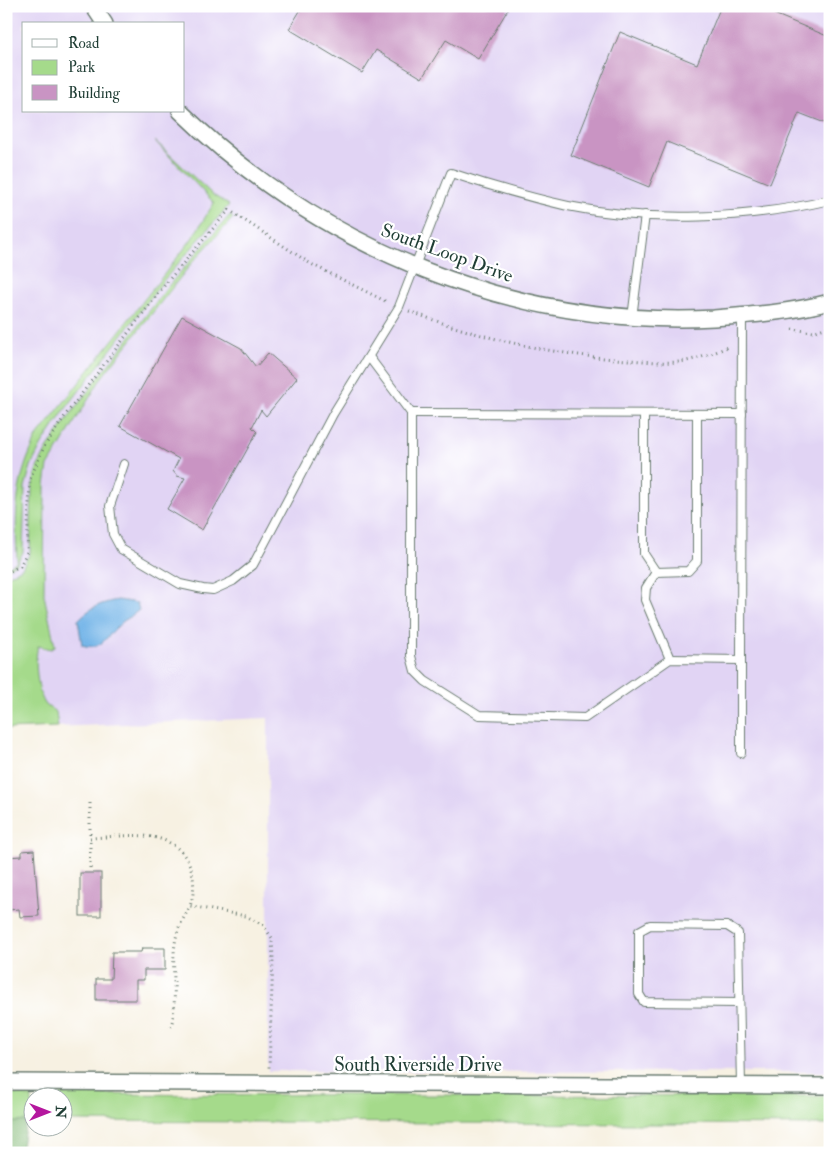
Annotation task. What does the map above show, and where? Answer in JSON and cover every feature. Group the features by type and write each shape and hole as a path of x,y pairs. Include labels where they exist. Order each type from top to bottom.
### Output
{"street":[{"path":"93,6 104,22"},
{"name":"South Loop Drive","path":"181,112 263,182 303,210 352,238 414,266 470,287 520,301 580,312 632,318 693,319 742,316 798,310 830,302"},
{"name":"South Riverside Drive","path":"6,1082 830,1086"}],"lane":[{"path":"124,464 110,506 113,534 120,549 180,584 213,590 233,581 253,565 333,414 399,307 451,173 506,191 570,206 645,215 723,215 830,200"},
{"path":"632,318 645,215"},
{"path":"741,753 742,316"},
{"path":"369,357 411,413 411,656 415,671 425,681 479,714 585,718 670,659 741,660"},
{"path":"411,413 742,414"},
{"path":"644,414 644,554 656,572"},
{"path":"656,572 688,571 697,561 697,414"},
{"path":"656,572 646,588 645,600 670,659"},
{"path":"739,1003 644,1002 638,994 639,931 650,925 727,926 738,933 741,1086"}],"path":[{"path":"6,573 20,566 27,552 30,479 44,447 67,413 167,282 229,210 311,264 387,302"},
{"path":"411,312 450,326 512,343 608,359 683,361 707,356 742,339"},
{"path":"784,330 799,328 813,332 830,326"},
{"path":"90,803 90,868"},
{"path":"90,838 157,838 174,845 186,856 193,871 194,883 190,906 177,933 175,1010 171,1027"},
{"path":"190,906 246,916 263,925 272,938 274,959 269,1084"}],"shaded area":[{"path":"6,6 830,6 830,1072 268,1071 268,718 6,729"}],"green space":[{"path":"155,141 213,195 229,205 164,280 64,411 41,446 31,466 25,487 23,552 17,563 6,570 6,567 17,560 16,526 18,496 25,466 38,435 191,240 214,203"},
{"path":"230,215 233,218 191,264 102,377 48,466 45,485 44,595 55,646 51,649 38,646 36,667 40,693 46,705 56,712 58,727 6,729 6,577 22,568 30,553 32,488 37,468 47,449 70,415 170,284"},
{"path":"6,1094 22,1094 22,1122 6,1123"},
{"path":"72,1094 830,1096 830,1125 72,1121"},
{"path":"22,1121 22,1136 24,1136 21,1153 6,1153 6,1123"}],"water":[{"path":"118,600 137,603 139,610 122,622 98,645 82,645 78,620 96,607"}],"building":[{"path":"303,6 510,6 478,59 446,40 422,78 376,50 362,73 289,29"},
{"path":"721,6 755,6 827,36 830,28 830,125 799,113 770,184 667,142 649,187 571,155 620,32 697,64"},
{"path":"182,316 241,348 256,367 268,353 297,378 266,416 261,410 252,427 257,432 202,530 167,509 185,478 177,476 173,471 179,459 120,426"},
{"path":"34,850 39,916 20,917 19,909 8,910 6,900 6,857 22,856 22,851"},
{"path":"80,873 101,873 101,916 80,916"},
{"path":"142,948 165,948 165,970 144,970 144,980 136,980 136,1000 96,1000 96,979 111,979 112,952 141,952"}]}
